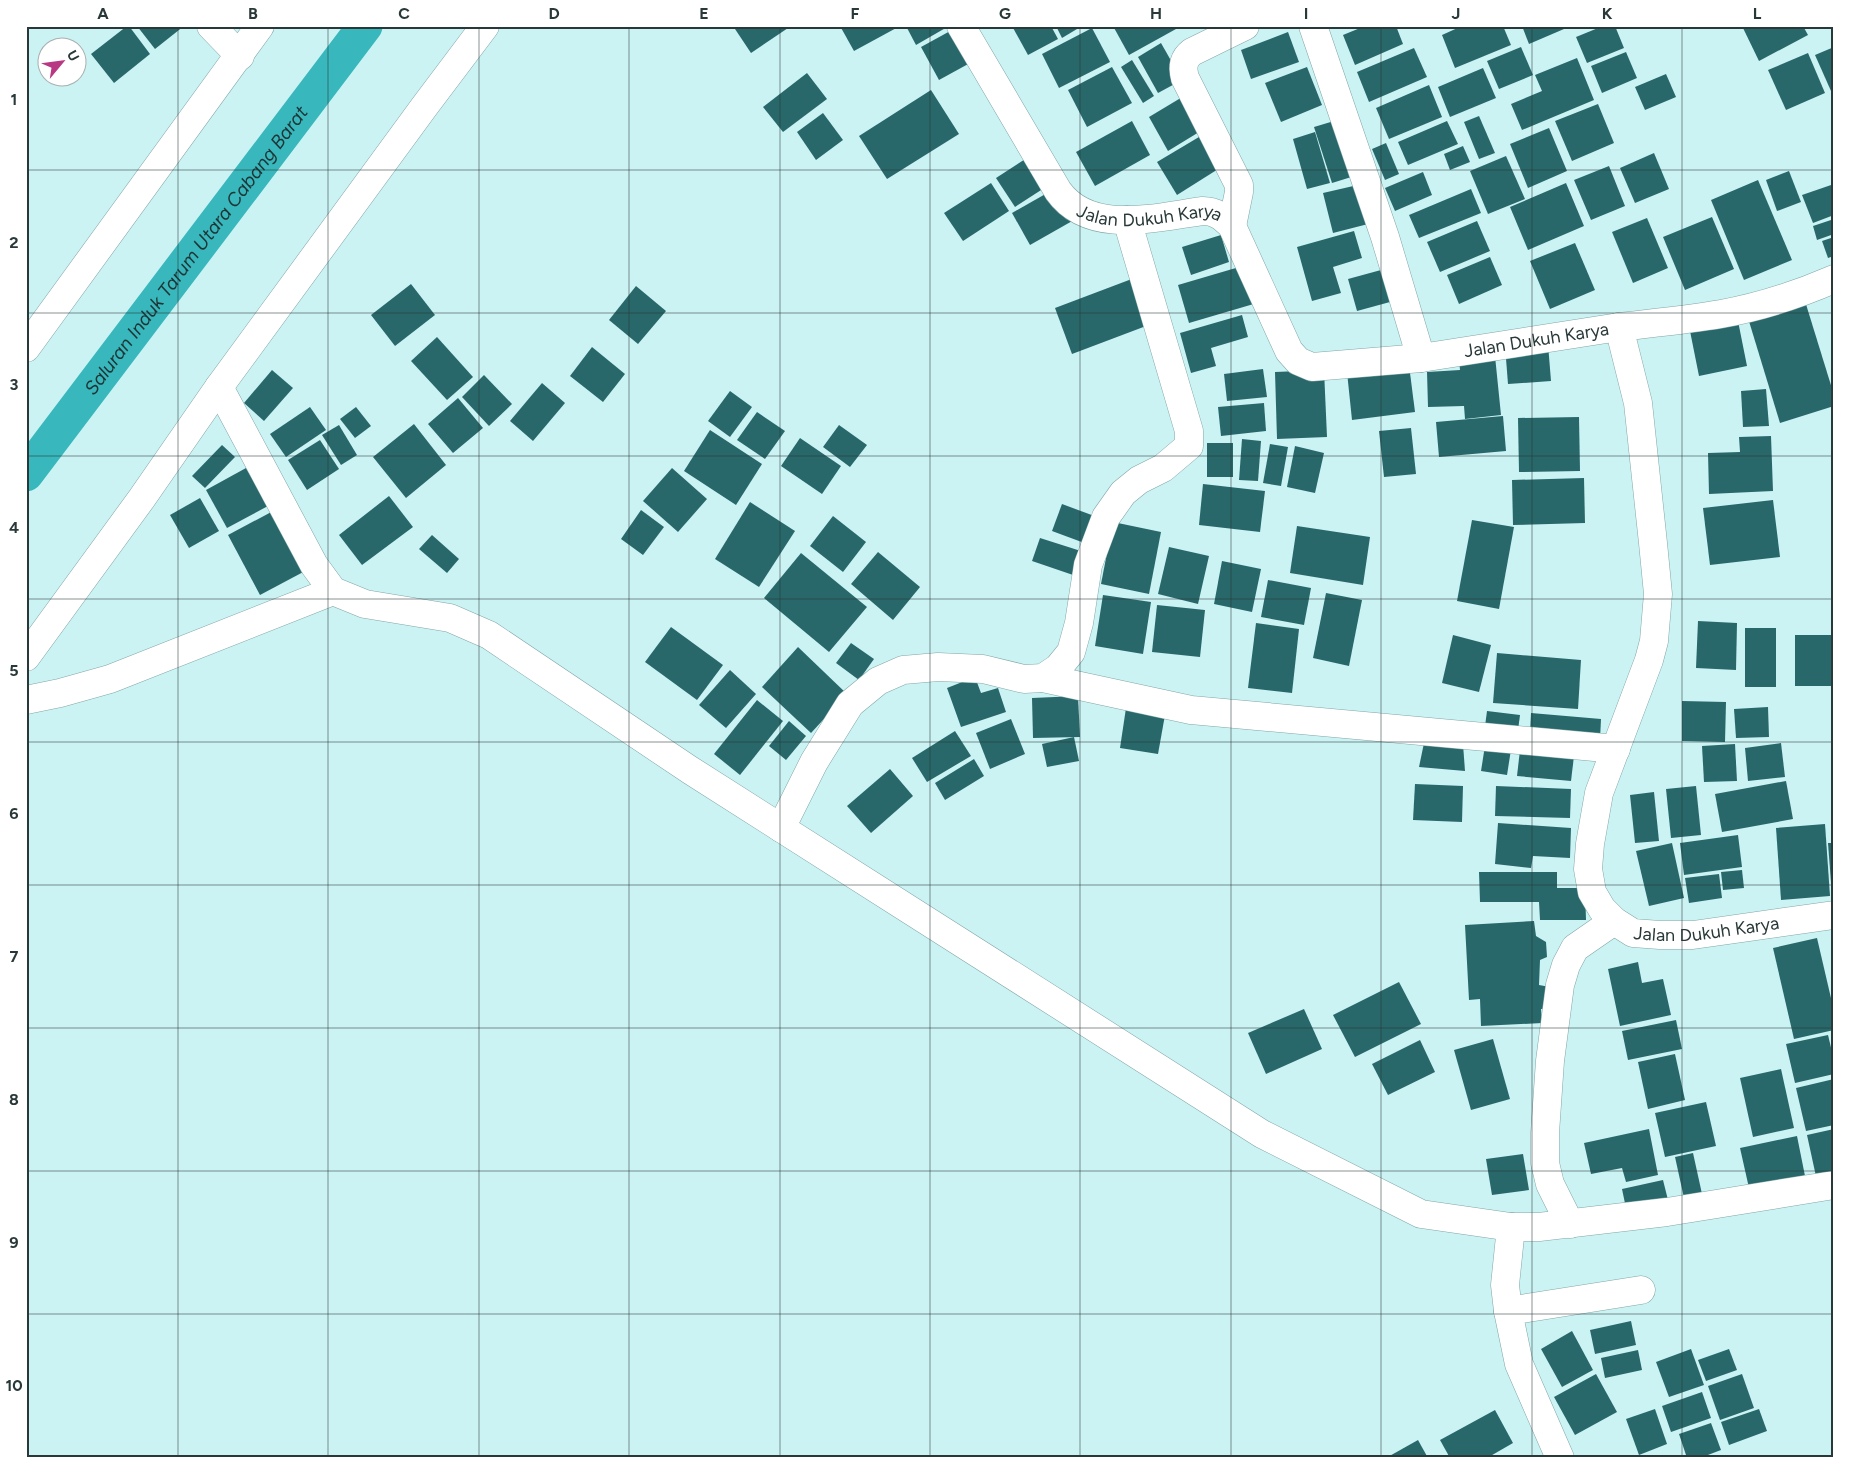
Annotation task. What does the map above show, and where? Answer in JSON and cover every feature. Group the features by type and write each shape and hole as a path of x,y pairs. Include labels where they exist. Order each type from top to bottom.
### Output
{"street":[{"path":"211,26 240,56"},
{"path":"26,348 260,26"},
{"path":"26,657 142,498 219,387 485,26"},
{"name":"Jalan Dukuh Karya","path":"961,26 1064,199 1076,209 1103,219 1126,220 1212,211 1224,218 1232,226 1289,351 1298,362 1312,367 1421,358 1619,327 1638,403 1658,594 1654,641 1649,660 1599,793 1590,844 1588,869 1592,892 1602,909 1633,933 1693,935 1834,915"},
{"path":"1232,226 1239,185 1185,78 1183,64 1186,57 1192,52 1245,26"},
{"path":"1313,26 1384,237 1421,358"},
{"path":"1044,678 1058,668 1071,652 1079,624 1088,565 1106,517 1123,493 1139,480 1163,468 1189,446 1190,431 1126,220"},
{"path":"1619,327 1720,314 1768,304 1804,292 1834,279"},
{"path":"219,387 314,565 333,591 365,604 450,618 489,635 690,770 1262,1134 1421,1214 1511,1227 1570,1224 1666,1212 1834,1184"},
{"path":"26,700 110,680 333,591"},
{"path":"781,828 814,762 850,704 878,681 903,670 938,668 983,669 1024,679 1044,678 1191,710 1616,749"},
{"path":"1570,1224 1550,1184 1545,1163 1550,1061 1560,985 1566,965 1576,948 1614,920"},
{"path":"1511,1227 1505,1285 1508,1311 1519,1364 1560,1458"},
{"path":"1508,1311 1641,1290"}],"building":[{"path":"129,26 150,54 114,83 91,54"},
{"path":"137,26 184,26 155,49"},
{"path":"733,26 791,26 751,53"},
{"path":"840,26 900,26 854,51"},
{"path":"906,26 949,26 916,45"},
{"path":"1012,26 1051,26 1058,39 1028,55"},
{"path":"1056,26 1082,26 1062,38"},
{"path":"1113,26 1174,26 1176,29 1129,55"},
{"path":"1365,26 1396,26 1403,44 1355,65 1343,35"},
{"path":"1462,26 1503,26 1511,45 1455,68 1442,35"},
{"path":"1522,26 1571,26 1529,44"},
{"path":"1603,26 1615,26 1624,48 1587,63 1576,37"},
{"path":"1746,26 1803,26 1808,35 1759,61 1743,28"},
{"path":"1092,28 1110,62 1059,88 1042,54"},
{"path":"952,30 970,63 939,80 921,47"},
{"path":"1288,32 1299,62 1251,79 1241,50"},
{"path":"1161,43 1182,80 1158,93 1138,57"},
{"path":"1521,47 1533,75 1499,89 1487,61"},
{"path":"1834,47 1834,89 1831,91 1815,55"},
{"path":"1414,48 1427,77 1369,102 1357,72"},
{"path":"1626,52 1637,78 1602,93 1591,66"},
{"path":"1808,53 1825,93 1786,110 1768,70"},
{"path":"1577,58 1594,100 1522,130 1511,104 1542,91 1535,75"},
{"path":"1132,60 1154,96 1143,103 1121,67"},
{"path":"1112,67 1132,103 1087,127 1068,90"},
{"path":"1307,67 1322,105 1281,122 1265,83"},
{"path":"1483,68 1496,98 1450,117 1438,87"},
{"path":"807,73 827,99 783,132 763,107"},
{"path":"1666,74 1676,97 1645,110 1635,87"},
{"path":"1429,85 1442,117 1389,139 1376,108"},
{"path":"931,90 959,134 887,179 859,136"},
{"path":"1184,96 1204,129 1168,151 1149,117"},
{"path":"1598,104 1614,143 1572,161 1555,121"},
{"path":"823,113 843,140 816,160 797,132"},
{"path":"1479,116 1495,153 1479,159 1464,122"},
{"path":"1344,118 1361,174 1332,183 1314,127"},
{"path":"1132,121 1150,155 1095,186 1076,152"},
{"path":"1447,121 1458,144 1408,165 1398,142"},
{"path":"1549,128 1567,171 1528,188 1510,144"},
{"path":"1315,132 1330,183 1307,189 1293,139"},
{"path":"1204,134 1223,166 1177,195 1157,162"},
{"path":"1386,143 1399,174 1385,180 1372,149"},
{"path":"1463,146 1470,162 1450,170 1444,154"},
{"path":"1654,153 1669,189 1635,203 1620,168"},
{"path":"1033,154 1052,183 1015,207 996,178"},
{"path":"1506,156 1525,199 1488,214 1470,171"},
{"path":"1609,166 1625,206 1591,220 1574,180"},
{"path":"1789,171 1801,202 1777,211 1766,180"},
{"path":"1423,172 1432,195 1395,211 1385,188"},
{"path":"1758,180 1792,260 1744,280 1711,200"},
{"path":"991,183 1009,211 963,241 944,213"},
{"path":"1566,183 1584,226 1528,250 1510,207"},
{"path":"1362,184 1372,223 1333,233 1323,193"},
{"path":"1834,184 1834,215 1813,223 1802,195"},
{"path":"1056,188 1074,220 1030,245 1012,213"},
{"path":"1471,189 1481,213 1419,238 1409,215"},
{"path":"1712,217 1734,269 1685,290 1663,237"},
{"path":"1647,218 1668,268 1633,283 1612,232"},
{"path":"1834,219 1834,234 1817,240 1813,226"},
{"path":"1477,221 1490,251 1440,272 1427,242"},
{"path":"1354,231 1362,258 1333,267 1341,293 1312,301 1297,247"},
{"path":"1221,235 1229,262 1191,275 1182,247"},
{"path":"1834,237 1834,256 1828,258 1822,241"},
{"path":"1575,243 1595,290 1550,309 1530,261"},
{"path":"1490,257 1502,285 1459,304 1447,275"},
{"path":"1246,265 1257,303 1189,323 1178,285"},
{"path":"1392,267 1401,299 1357,311 1348,279"},
{"path":"1137,277 1154,323 1072,354 1055,308"},
{"path":"411,284 435,315 395,346 371,315"},
{"path":"636,286 666,311 638,344 609,320"},
{"path":"1805,301 1834,395 1834,406 1780,423 1748,318"},
{"path":"1242,315 1248,337 1211,348 1216,366 1191,373 1180,333"},
{"path":"1738,321 1747,366 1699,376 1690,331"},
{"path":"437,337 473,377 447,400 411,361"},
{"path":"1548,344 1551,381 1508,384 1505,346"},
{"path":"592,347 625,374 603,402 570,376"},
{"path":"1495,356 1501,415 1465,419 1464,406 1428,407 1427,372 1460,370 1459,360"},
{"path":"1409,365 1415,412 1352,420 1347,372"},
{"path":"1263,369 1267,397 1227,401 1224,374"},
{"path":"272,370 293,388 264,421 244,403"},
{"path":"1324,370 1327,437 1277,439 1275,372"},
{"path":"484,375 512,404 489,426 462,397"},
{"path":"542,383 565,403 533,441 510,421"},
{"path":"1766,389 1769,426 1743,427 1741,391"},
{"path":"730,391 752,407 730,437 708,421"},
{"path":"458,398 483,428 453,453 428,424"},
{"path":"1264,403 1266,431 1221,436 1218,407"},
{"path":"310,407 326,430 286,457 270,434"},
{"path":"356,407 371,426 355,438 340,419"},
{"path":"757,412 785,431 765,459 737,440"},
{"path":"1503,416 1506,451 1439,457 1436,422"},
{"path":"1579,417 1580,471 1519,472 1518,418"},
{"path":"414,424 446,465 406,498 373,457"},
{"path":"339,425 357,455 341,465 322,435"},
{"path":"839,425 867,445 850,467 823,447"},
{"path":"1411,428 1416,474 1384,477 1379,431"},
{"path":"710,430 762,464 736,505 684,471"},
{"path":"1771,436 1773,491 1709,494 1708,453 1740,452 1739,437"},
{"path":"800,438 841,466 822,494 781,466"},
{"path":"1242,439 1261,441 1258,481 1239,480"},
{"path":"320,440 339,469 307,490 288,460"},
{"path":"1207,443 1233,443 1233,477 1207,477"},
{"path":"1270,444 1288,447 1281,486 1263,483"},
{"path":"222,445 235,457 205,488 192,476"},
{"path":"1295,446 1324,453 1315,493 1287,487"},
{"path":"246,468 268,506 227,528 206,490"},
{"path":"672,468 707,499 678,532 643,501"},
{"path":"1584,478 1585,523 1513,525 1512,480"},
{"path":"1203,484 1265,491 1260,532 1199,525"},
{"path":"389,496 413,527 362,565 339,535"},
{"path":"200,498 219,531 189,548 170,515"},
{"path":"1773,500 1780,557 1710,565 1703,508"},
{"path":"750,502 795,531 759,587 715,559"},
{"path":"1062,504 1097,517 1087,544 1052,531"},
{"path":"275,510 307,570 260,595 228,535"},
{"path":"641,510 664,527 643,555 621,539"},
{"path":"833,516 866,542 843,572 810,546"},
{"path":"1472,520 1514,527 1499,609 1457,601"},
{"path":"1113,522 1161,532 1149,594 1101,584"},
{"path":"1297,526 1370,537 1363,585 1290,573"},
{"path":"432,535 459,559 447,573 419,549"},
{"path":"1040,538 1084,552 1076,576 1032,561"},
{"path":"1169,547 1209,556 1198,604 1158,594"},
{"path":"878,552 920,587 893,620 851,584"},
{"path":"801,553 867,607 829,652 764,598"},
{"path":"1222,561 1261,569 1252,612 1214,604"},
{"path":"1268,580 1311,588 1304,625 1261,617"},
{"path":"1326,593 1362,600 1349,666 1313,658"},
{"path":"1103,595 1151,602 1143,654 1095,646"},
{"path":"1157,605 1205,610 1200,657 1152,652"},
{"path":"1698,621 1737,623 1736,670 1696,668"},
{"path":"1256,623 1299,629 1292,693 1248,688"},
{"path":"671,627 723,665 697,700 645,662"},
{"path":"1745,628 1776,628 1776,687 1745,687"},
{"path":"1453,635 1491,645 1479,692 1442,683"},
{"path":"1795,635 1834,635 1834,686 1795,686"},
{"path":"851,643 874,659 859,680 836,663"},
{"path":"798,647 847,694 811,733 762,687"},
{"path":"1497,653 1581,660 1578,709 1493,703"},
{"path":"730,670 756,694 726,728 699,705"},
{"path":"975,677 981,693 998,688 1006,712 961,727 947,688"},
{"path":"1078,696 1080,737 1033,738 1032,698"},
{"path":"757,700 783,721 740,775 714,754"},
{"path":"1682,701 1726,702 1725,742 1682,741"},
{"path":"1768,707 1769,737 1736,738 1734,709"},
{"path":"1126,708 1165,715 1158,754 1120,748"},
{"path":"1487,711 1520,715 1517,738 1484,734"},
{"path":"1531,713 1601,719 1600,740 1530,734"},
{"path":"1011,719 1025,754 990,769 976,733"},
{"path":"789,721 806,736 786,760 769,746"},
{"path":"955,731 971,756 927,782 912,758"},
{"path":"1074,737 1079,761 1047,767 1042,744"},
{"path":"1486,739 1512,743 1507,775 1481,771"},
{"path":"1424,743 1463,744 1465,771 1419,767"},
{"path":"1781,743 1785,777 1748,781 1745,748"},
{"path":"1735,744 1737,781 1704,782 1702,746"},
{"path":"1520,750 1574,756 1571,781 1517,776"},
{"path":"974,759 984,776 945,800 935,783"},
{"path":"890,769 913,796 871,833 847,806"},
{"path":"1786,781 1793,819 1722,832 1715,794"},
{"path":"1415,784 1463,786 1462,822 1413,820"},
{"path":"1496,786 1571,789 1570,818 1495,816"},
{"path":"1696,786 1701,835 1671,838 1666,789"},
{"path":"1654,792 1659,841 1635,843 1630,795"},
{"path":"1498,823 1571,828 1570,858 1533,856 1531,868 1495,864"},
{"path":"1825,824 1830,896 1781,900 1776,828"},
{"path":"1738,835 1742,867 1684,875 1680,843"},
{"path":"1672,843 1684,898 1649,906 1636,851"},
{"path":"1828,843 1834,843 1834,896 1832,896"},
{"path":"1742,870 1744,888 1723,890 1721,872"},
{"path":"1479,872 1557,872 1557,888 1585,888 1586,920 1540,920 1539,902 1480,902"},
{"path":"1719,874 1722,898 1689,903 1685,878"},
{"path":"1534,921 1536,936 1546,942 1547,957 1540,960 1539,985 1550,987 1549,1009 1541,1009 1542,1023 1481,1026 1480,999 1469,1000 1465,925"},
{"path":"1817,938 1834,1011 1834,1030 1794,1039 1773,948"},
{"path":"1638,962 1642,983 1663,979 1671,1015 1620,1026 1608,969"},
{"path":"1399,982 1421,1024 1355,1057 1333,1015"},
{"path":"1304,1009 1322,1049 1266,1074 1248,1033"},
{"path":"1676,1020 1682,1049 1628,1060 1622,1031"},
{"path":"1828,1035 1834,1060 1834,1074 1795,1083 1786,1044"},
{"path":"1493,1039 1510,1099 1471,1110 1454,1050"},
{"path":"1420,1040 1435,1072 1388,1095 1372,1064"},
{"path":"1675,1054 1685,1100 1648,1109 1638,1062"},
{"path":"1781,1069 1794,1128 1753,1137 1740,1078"},
{"path":"1834,1079 1834,1125 1806,1131 1796,1088"},
{"path":"1706,1102 1716,1146 1665,1157 1655,1113"},
{"path":"1649,1129 1658,1175 1626,1182 1622,1168 1591,1174 1584,1143"},
{"path":"1834,1129 1834,1177 1817,1181 1807,1135"},
{"path":"1797,1136 1805,1176 1749,1188 1740,1148"},
{"path":"1693,1153 1704,1203 1686,1207 1675,1157"},
{"path":"1523,1154 1529,1190 1492,1195 1486,1159"},
{"path":"1663,1180 1669,1204 1627,1213 1622,1189"},
{"path":"1631,1321 1636,1345 1595,1354 1590,1330"},
{"path":"1572,1331 1593,1370 1562,1387 1541,1349"},
{"path":"1691,1349 1704,1385 1669,1397 1656,1362"},
{"path":"1729,1349 1737,1370 1706,1381 1698,1360"},
{"path":"1638,1350 1642,1370 1605,1378 1601,1358"},
{"path":"1596,1374 1617,1412 1575,1435 1554,1397"},
{"path":"1742,1374 1754,1408 1720,1420 1708,1386"},
{"path":"1702,1392 1711,1418 1671,1432 1662,1406"},
{"path":"1655,1409 1667,1444 1639,1455 1626,1419"},
{"path":"1759,1409 1767,1431 1729,1445 1721,1422"},
{"path":"1495,1410 1513,1443 1487,1458 1450,1458 1440,1440"},
{"path":"1711,1423 1721,1450 1700,1458 1687,1458 1679,1434"},
{"path":"1418,1440 1428,1458 1386,1458"}],"waterway":[{"name":"Saluran Induk Tarum Utara Cabang Barat","path":"26,474 365,26"}]}
